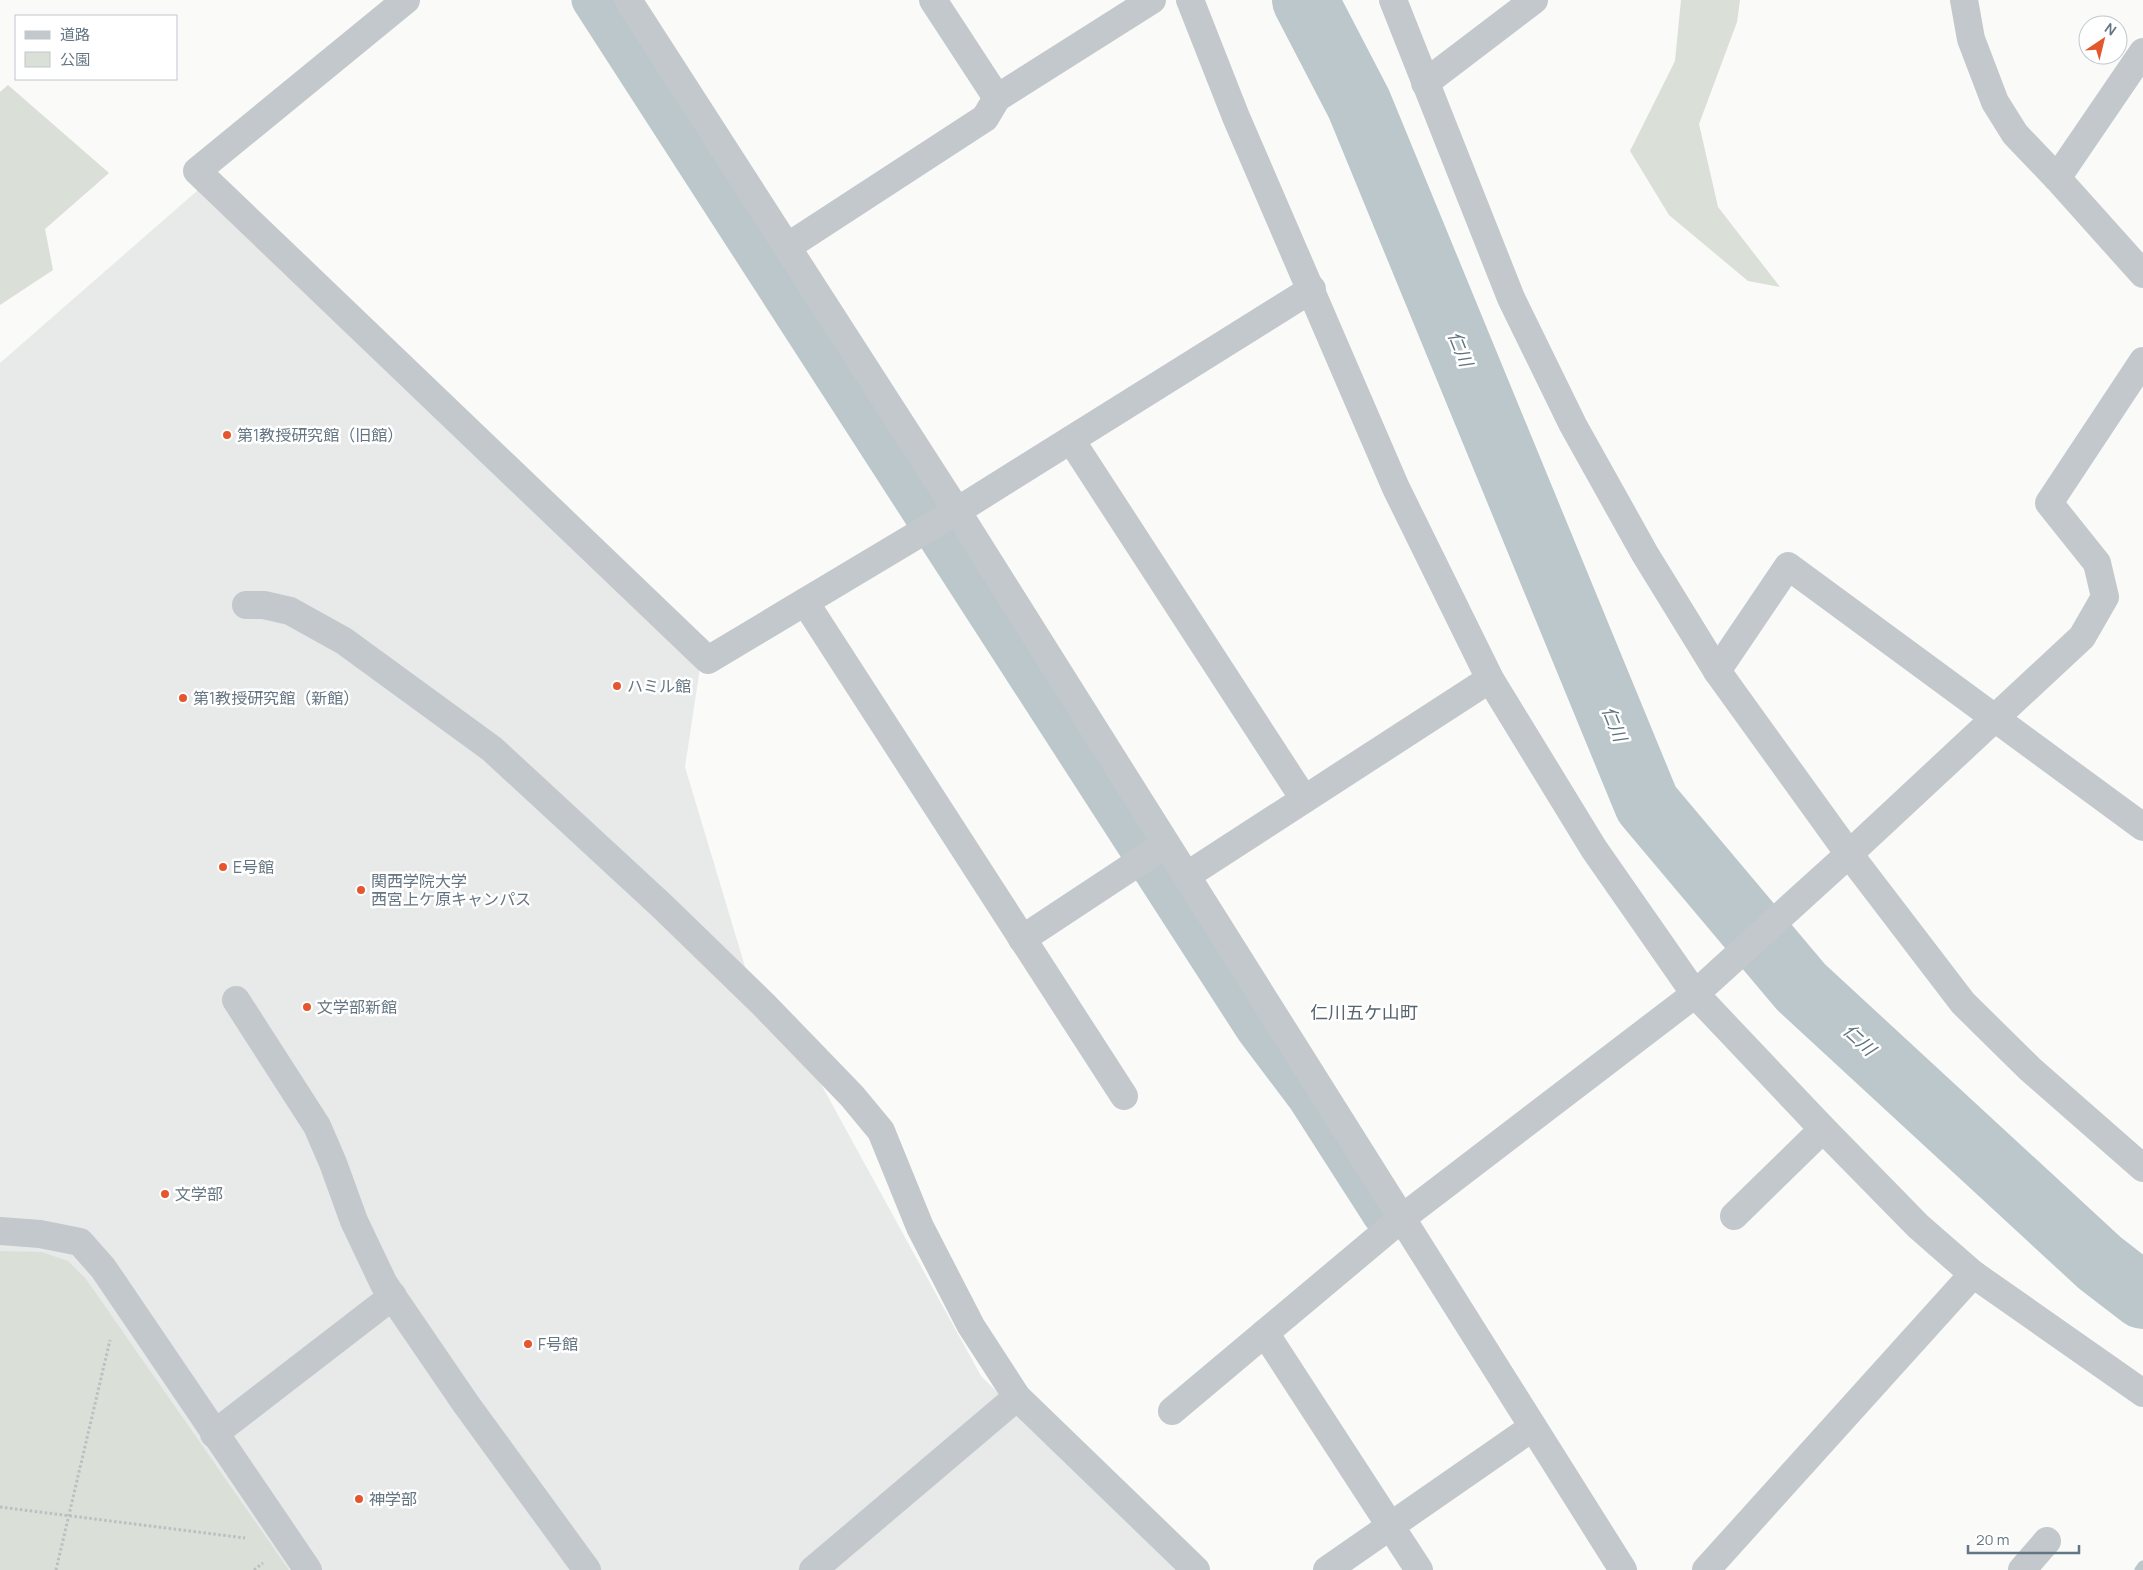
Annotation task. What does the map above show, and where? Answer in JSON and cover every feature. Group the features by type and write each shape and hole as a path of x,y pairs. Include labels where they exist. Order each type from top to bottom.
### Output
{"street":[{"path":"406,0 197,171 708,660 957,511 1312,289"},
{"path":"628,0 957,511 1623,1570"},
{"path":"933,0 997,98"},
{"path":"787,247 985,118 997,98 1152,0"},
{"path":"1190,0 1240,126 1312,289 1396,488 1490,679 1594,849 1696,994 1823,1129 1918,1226 1973,1274 2143,1393"},
{"path":"1393,0 1512,298 1573,425 1645,554 1717,671 1849,854 1963,1003 2030,1069 2143,1168"},
{"path":"1425,83 1534,0"},
{"path":"1964,0 1971,39 1995,102 2015,134 2143,274"},
{"path":"2057,178 2143,52"},
{"path":"1172,1410 1402,1218 1696,994 2082,637 2105,597 2097,563 2048,503 2143,361"},
{"path":"1071,440 1304,799"},
{"path":"1717,671 1788,566 2143,827"},
{"path":"805,602 1124,1096"},
{"path":"246,605 290,611 344,641 492,749 662,906 764,1005 852,1096 881,1131 920,1227 966,1318 1017,1397 1196,1570"},
{"path":"1186,876 1490,679"},
{"path":"1022,938 1166,844"},
{"path":"236,1000 317,1126 354,1221 384,1284 466,1404 587,1570"},
{"path":"1734,1216 1823,1129"},
{"path":"0,1231 40,1234 80,1242 103,1268 308,1570"},
{"path":"1706,1570 1973,1274"},
{"path":"214,1434 393,1296"},
{"path":"1265,1333 1419,1570"},
{"path":"813,1570 1017,1397"},
{"path":"1326,1570 1533,1427"},
{"path":"2022,1570 2047,1542"}],"path":[{"path":"56,1570 121,1296"},
{"path":"0,1507 69,1514 290,1544"}],"shaded area":[{"name":"関西学院大学 西宮上ケ原キャンパス","path":"198,190 700,668 685,767 759,1013 821,1084 981,1376 1177,1570 0,1570 0,363"}],"green space":[{"path":"1681,0 1740,0 1737,22 1699,124 1718,207 1780,287 1748,281 1669,215 1630,151 1675,61"},
{"path":"8,85 109,173 45,229 53,270 0,305 0,92"},
{"path":"0,1251 42,1252 68,1261 86,1279 289,1570 0,1570"}],"waterway":[{"path":"591,0 1255,1029 1307,1098 1382,1215"},
{"name":"仁川","path":"1305,0 1359,104 1647,804 1801,987 2100,1263 2143,1296"},
{"path":"2140,1570 2143,1566"}],"place":[{"name":"第1教授研究館（旧館）","path":"227,435"},
{"name":"ハミル館","path":"617,686"},
{"name":"第1教授研究館（新館）","path":"183,698"},
{"name":"E号館","path":"223,867"},
{"name":"関西学院大学 西宮上ケ原キャンパス","path":"361,890"},
{"name":"文学部新館","path":"307,1007"},
{"name":"文学部","path":"165,1194"},
{"name":"F号館","path":"528,1344"},
{"name":"神学部","path":"359,1499"}],"district":[{"name":"仁川五ケ山町","path":"1364,1013"}]}
